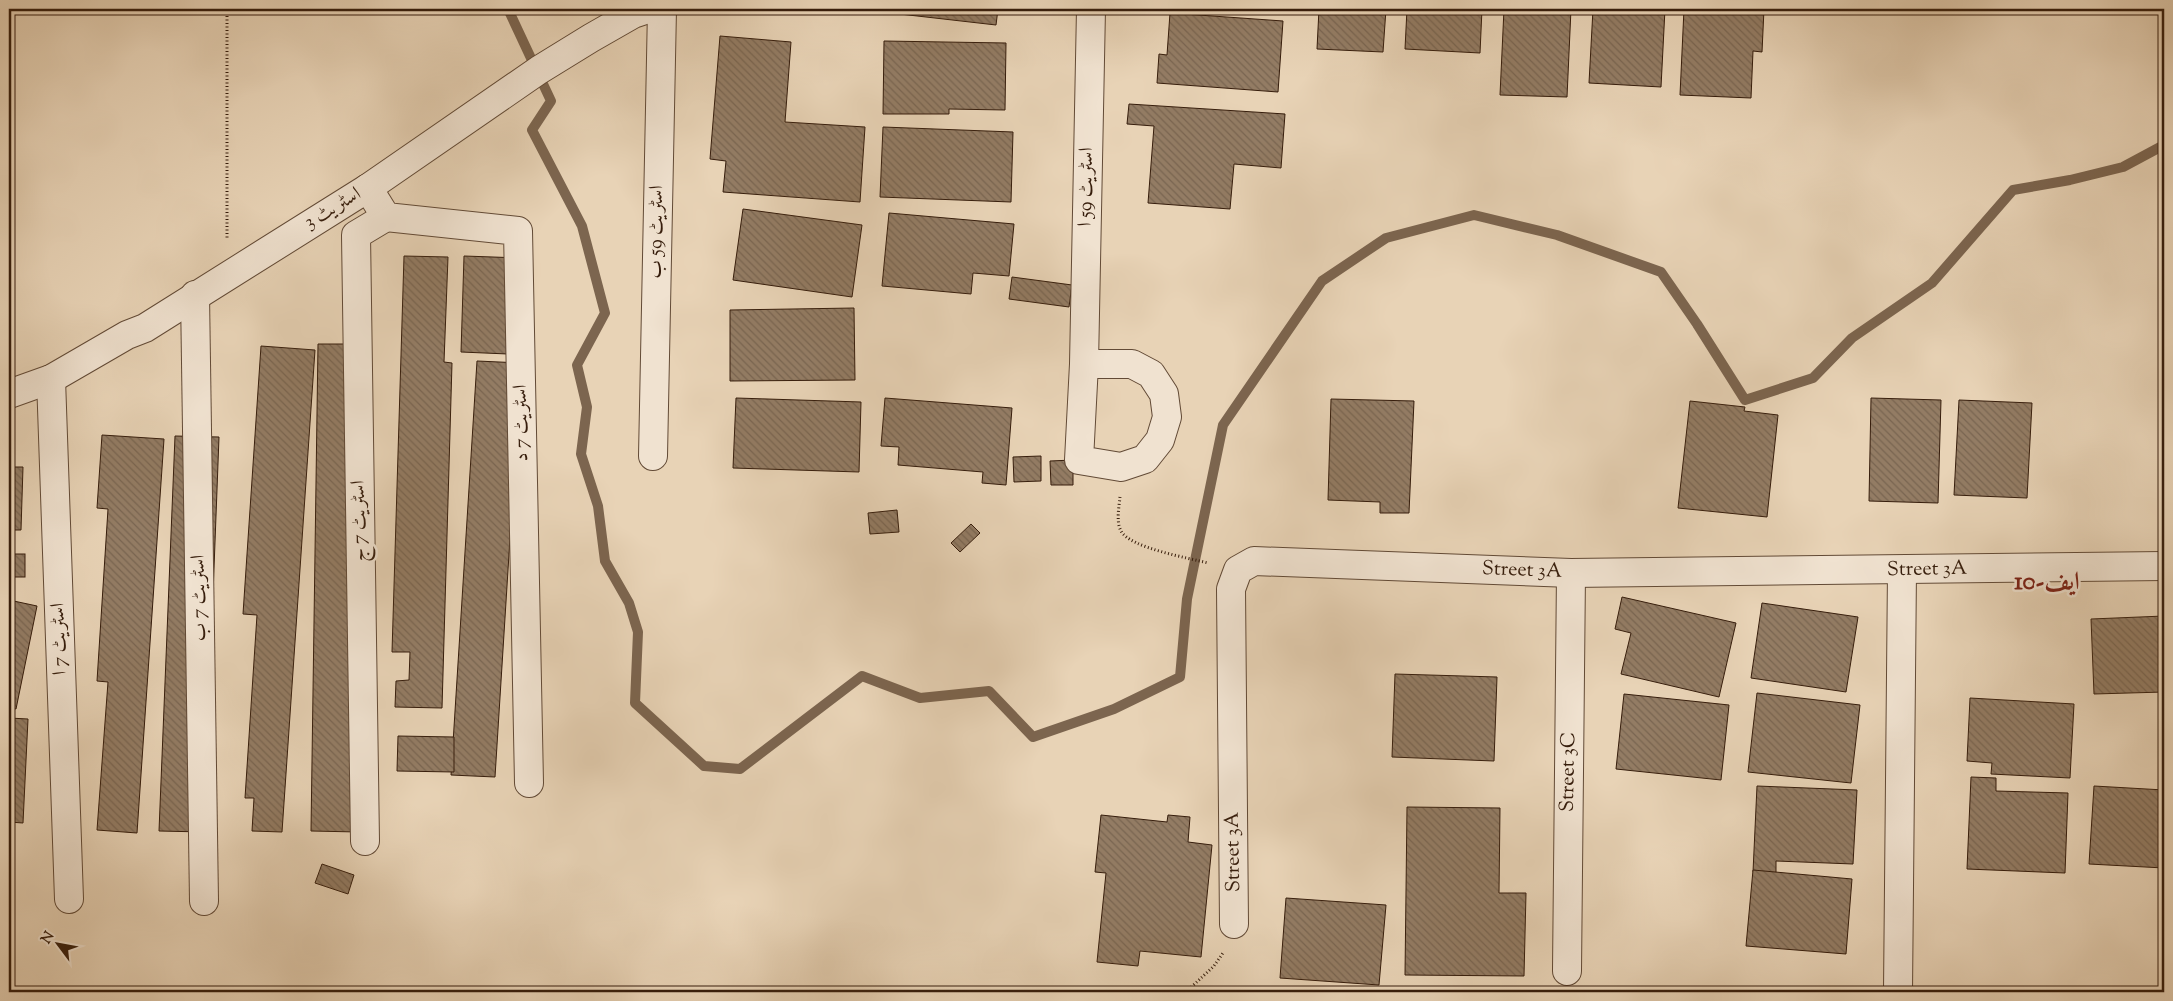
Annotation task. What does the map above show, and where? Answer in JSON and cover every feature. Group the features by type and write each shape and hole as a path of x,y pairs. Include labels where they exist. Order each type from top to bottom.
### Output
{"street":[{"name":"اسٹریٹ 3","path":"9,394 52,379 127,335 145,328 368,188 539,70 599,33 633,14 648,9"},
{"name":"اسٹریٹ 59 ب","path":"653,456 662,9"},
{"name":"اسٹریٹ 59 ا","path":"1084,364 1132,364 1151,374 1164,394 1167,417 1160,440 1145,459 1121,467 1079,460 1084,364 1091,9"},
{"path":"368,188 386,217"},
{"name":"اسٹریٹ 7 د","path":"386,217 518,231 529,783"},
{"name":"اسٹریٹ 7 ج","path":"365,841 356,235 386,217"},
{"name":"اسٹریٹ 7 ب","path":"195,295 204,901"},
{"name":"اسٹریٹ 7 ا","path":"52,379 69,899"},
{"name":"Street 3A","path":"1234,924 1231,589 1238,570 1254,561 1572,573 2164,566"},
{"path":"1898,992 1902,570"},
{"name":"Street 3C","path":"1567,971 1572,573"}],"path":[{"path":"227,9 227,275"},
{"path":"1121,467 1118,522 1122,533 1137,544 1152,549 1238,570"},
{"path":"1186,992 1214,966 1225,949 1234,924"}],"building":[{"path":"892,9 998,9 996,25 891,13"},
{"path":"1319,9 1386,9 1383,52 1317,49"},
{"path":"1407,9 1482,9 1480,53 1405,49"},
{"path":"1504,9 1571,9 1567,97 1500,95"},
{"path":"1593,9 1665,9 1661,87 1589,83"},
{"path":"1684,9 1764,9 1762,52 1753,51 1751,98 1680,95"},
{"path":"1170,13 1283,21 1278,92 1157,83 1159,54 1167,55"},
{"path":"720,36 791,42 785,122 865,127 860,202 723,192 726,161 710,159"},
{"path":"884,41 1006,43 1005,110 949,109 949,114 883,114"},
{"path":"1129,104 1285,114 1281,168 1234,164 1230,209 1148,203 1154,126 1127,124"},
{"path":"883,127 1013,132 1011,202 880,197"},
{"path":"743,209 862,225 852,297 733,280"},
{"path":"889,213 1014,224 1009,276 973,273 971,294 882,286"},
{"path":"404,256 448,257 444,362 452,363 442,708 395,707 396,681 409,680 410,652 392,652"},
{"path":"464,256 521,258 508,354 461,352"},
{"path":"1012,277 1072,285 1069,307 1009,299"},
{"path":"854,308 855,380 730,381 730,310"},
{"path":"318,344 365,344 358,832 311,831"},
{"path":"261,346 315,350 282,832 252,831 254,798 245,798 257,615 243,614"},
{"path":"477,361 521,363 495,777 451,775"},
{"path":"736,398 861,402 859,472 733,468"},
{"path":"885,398 1012,408 1006,485 982,483 983,472 898,465 899,447 881,446"},
{"path":"1871,398 1941,400 1938,503 1869,501"},
{"path":"1331,399 1414,401 1409,513 1380,513 1380,502 1328,500"},
{"path":"1959,400 2032,403 2027,498 1954,495"},
{"path":"1690,401 1745,407 1744,411 1778,415 1767,517 1678,508"},
{"path":"102,435 164,439 137,833 97,830 108,682 97,681 108,509 97,508"},
{"path":"175,436 219,437 204,832 159,831"},
{"path":"1041,456 1041,481 1014,482 1013,457"},
{"path":"1073,460 1073,485 1051,485 1050,461"},
{"path":"9,467 23,467 21,530 9,530"},
{"path":"897,510 899,532 870,534 868,513"},
{"path":"971,524 980,533 960,552 951,543"},
{"path":"9,554 25,554 25,577 9,577"},
{"path":"1622,597 1736,623 1719,697 1621,674 1631,633 1615,629"},
{"path":"9,600 37,606 16,709 9,707"},
{"path":"1762,603 1858,617 1846,692 1751,678"},
{"path":"2164,616 2164,692 2094,694 2091,619"},
{"path":"1395,674 1497,677 1494,761 1392,757"},
{"path":"1757,693 1860,705 1851,783 1748,772"},
{"path":"1624,694 1729,705 1721,780 1616,769"},
{"path":"1970,698 2074,704 2070,778 1991,774 1992,763 1967,761"},
{"path":"9,718 28,719 23,823 9,822"},
{"path":"398,736 454,737 454,772 397,771"},
{"path":"1971,777 1996,778 1996,791 2068,793 2065,873 1967,869"},
{"path":"1757,786 1857,790 1853,864 1776,861 1776,873 1753,872"},
{"path":"2094,786 2164,790 2164,868 2089,864"},
{"path":"1407,807 1500,808 1499,893 1526,893 1524,976 1405,975"},
{"path":"1101,815 1167,822 1168,815 1190,817 1188,842 1212,845 1201,957 1140,951 1138,966 1097,962 1106,873 1095,872"},
{"path":"322,864 354,875 348,894 315,883"},
{"path":"1753,870 1852,879 1846,954 1746,946"},
{"path":"1286,898 1386,905 1379,985 1280,978"},
{"path":"1404,987 1480,992 1403,992"}],"waterway":[{"path":"508,9 551,101 532,130 582,226 605,313 577,365 587,407 581,454 598,506 605,561 629,603 638,632 635,703 704,766 740,769 862,676 920,698 989,691 1033,737 1114,709 1180,677 1187,599 1223,425 1322,281 1386,238 1474,215 1557,235 1661,272 1697,324 1745,400 1813,378 1852,338 1932,283 2013,190 2070,180 2123,167 2164,145"}],"district":[{"name":"ایف-10","path":"2047,583"}]}
